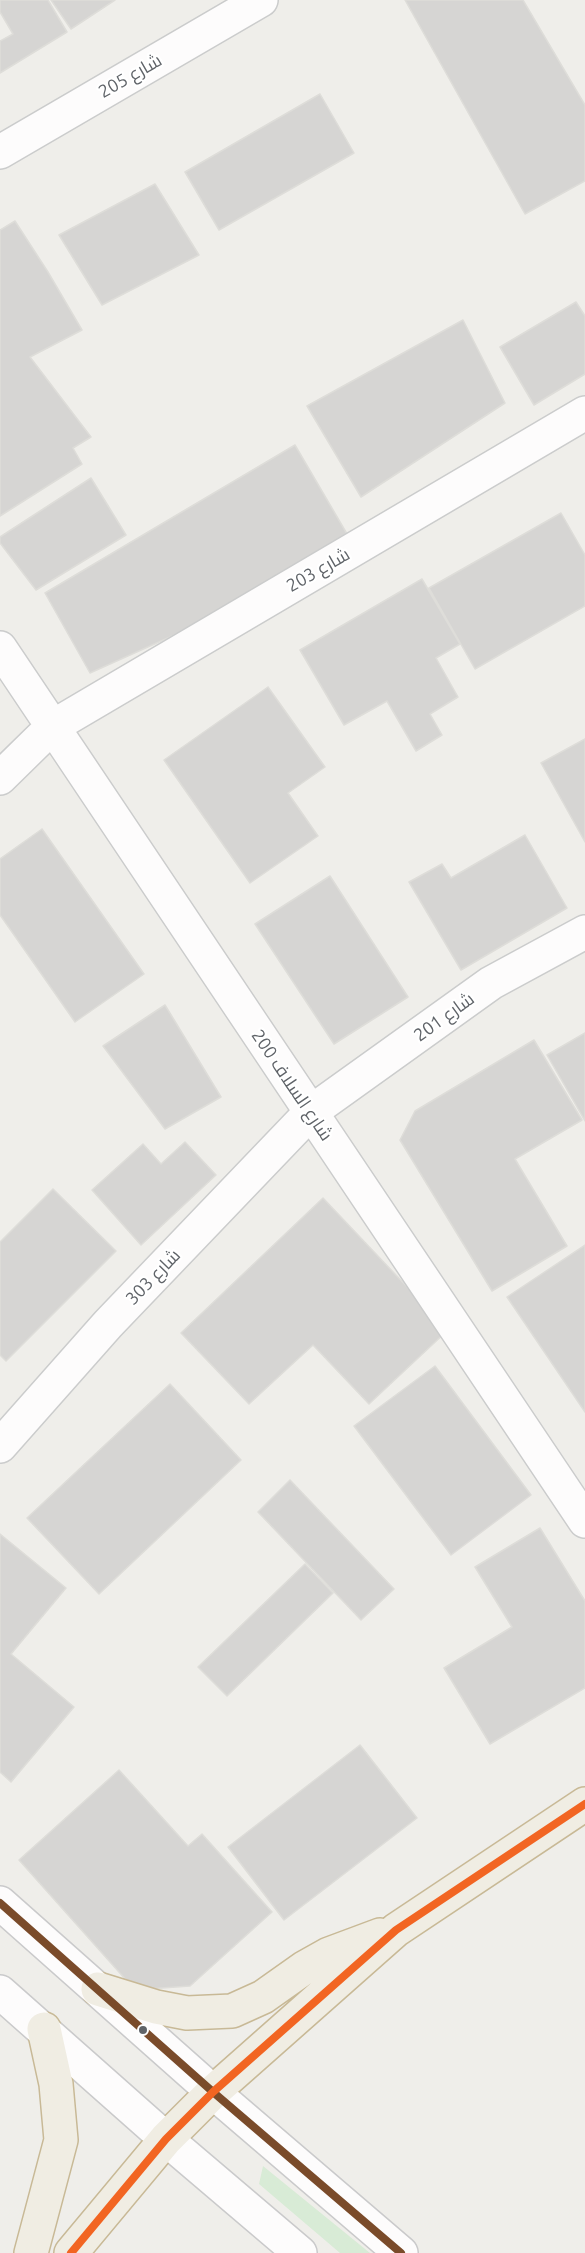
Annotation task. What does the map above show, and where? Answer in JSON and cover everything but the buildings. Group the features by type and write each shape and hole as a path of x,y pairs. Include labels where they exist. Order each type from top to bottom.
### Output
{"highway":[{"path":"71,2253 166,2139 213,2092 396,1930 585,1804"},
{"path":"98,1989 156,2007 188,2013 232,2011 263,1997 304,1968 329,1954 396,1930"},
{"path":"32,2253 61,2140 56,2084 44,2029"}],"street":[{"name":"شارع 205","path":"0,152 261,0"},
{"name":"شارع 203","path":"0,778 52,727 585,413"},
{"name":"200 شارع السلاف","path":"0,648 585,1521"},
{"name":"شارع 201","path":"311,1112 491,983 585,932"},
{"name":"شارع 303","path":"0,1446 108,1324 311,1112"},
{"path":"0,1903 213,2092 401,2253"},
{"path":"0,1992 166,2139 300,2253"}],"green space":[{"path":"263,2166 370,2253 340,2253 259,2184"}],"transit line":[{"path":"71,2253 166,2139 213,2092 396,1930 585,1804"},
{"path":"0,1903 213,2092 401,2253"}]}
